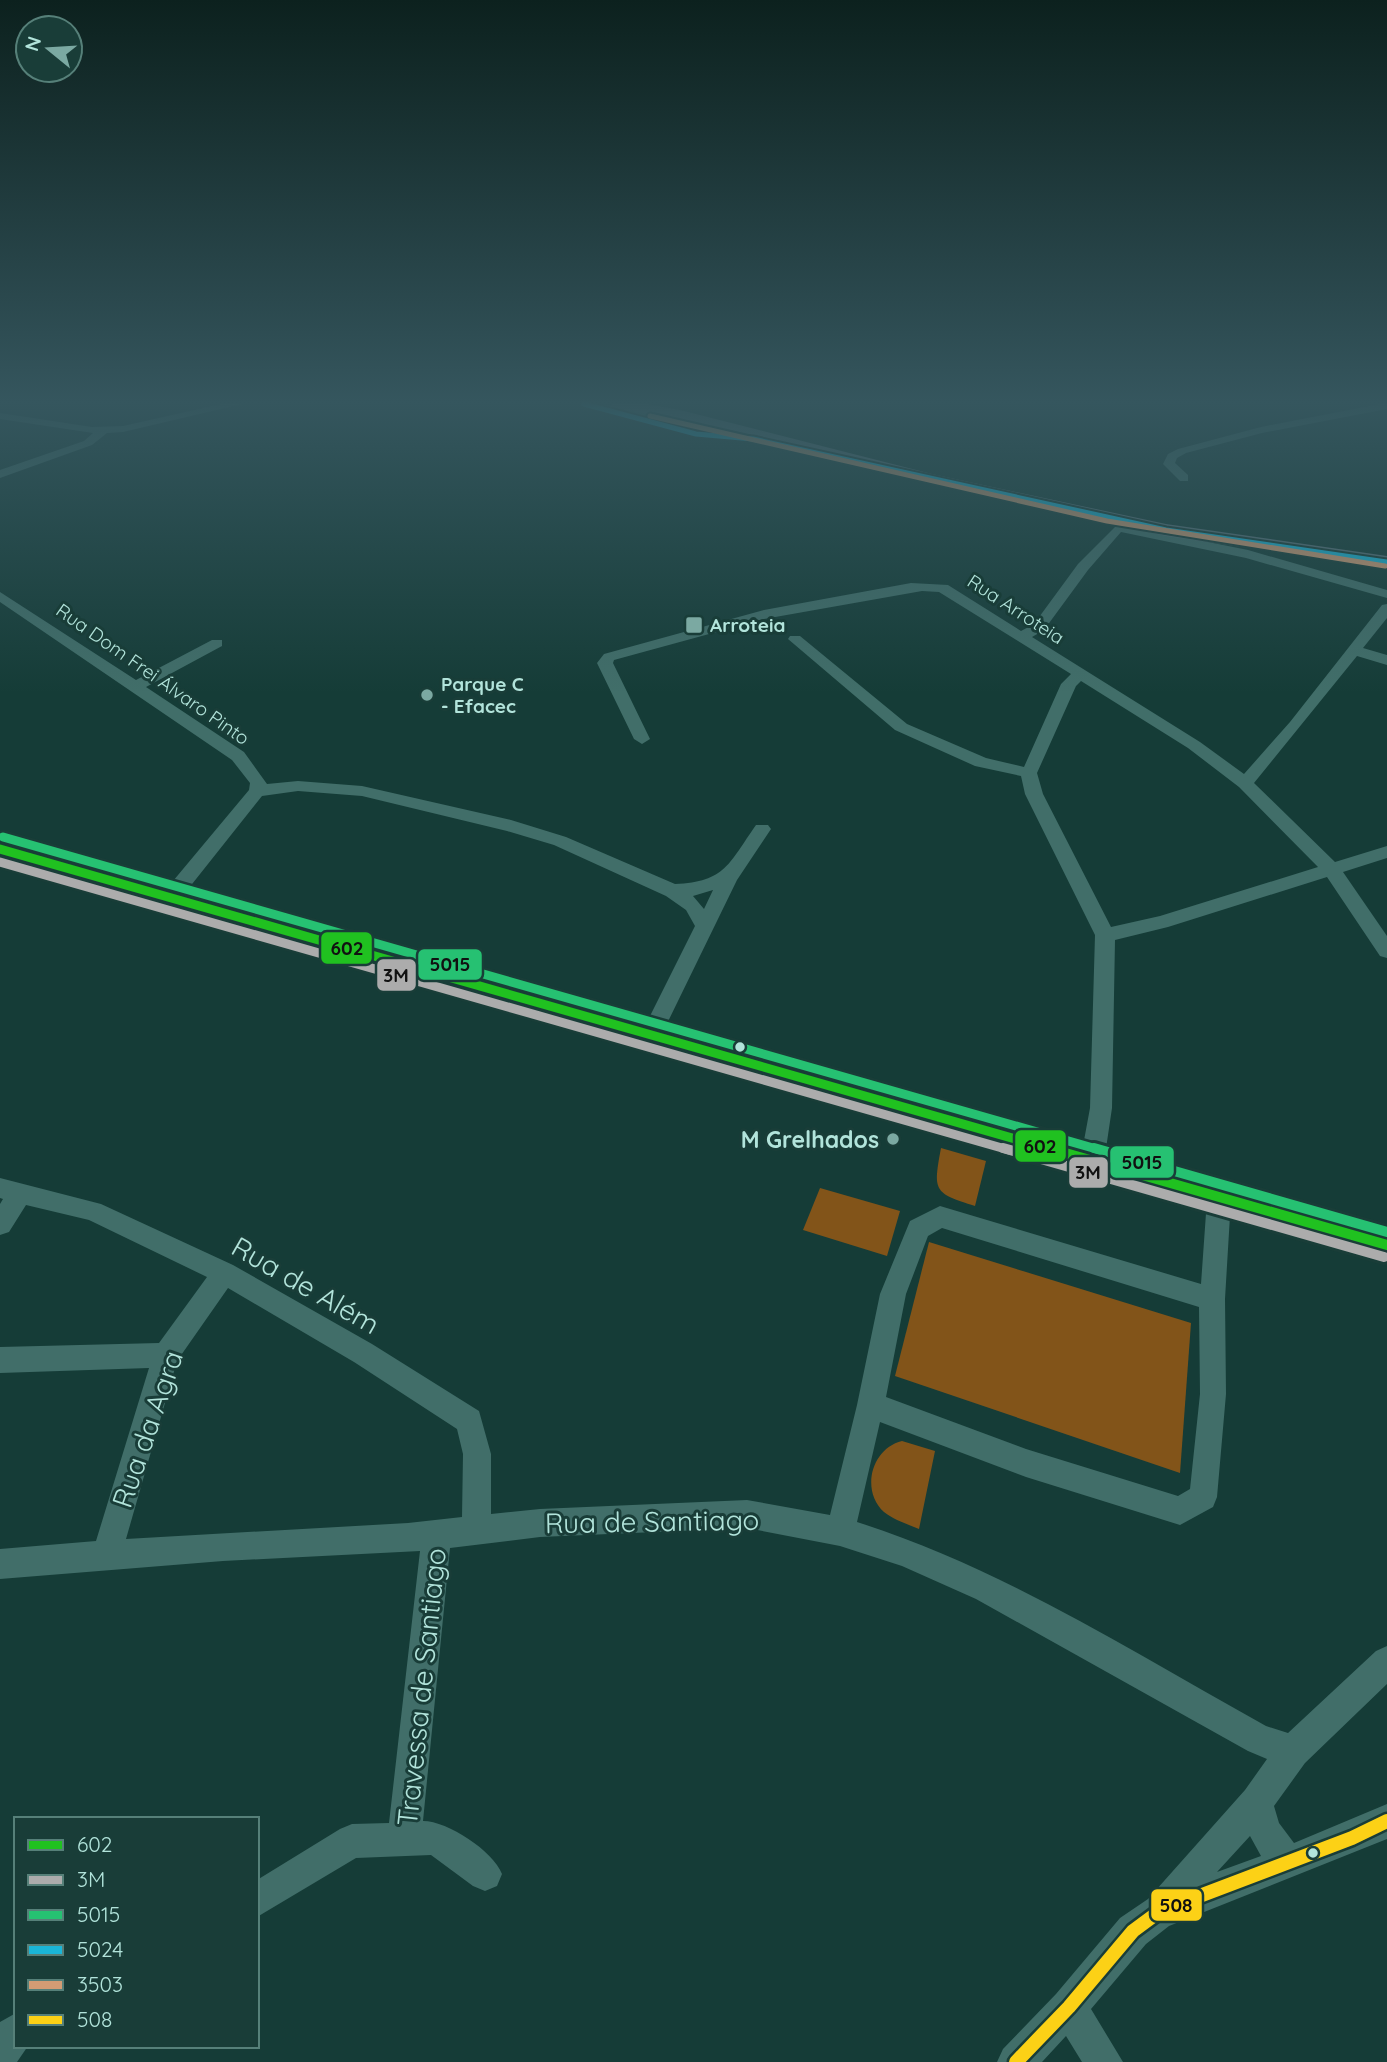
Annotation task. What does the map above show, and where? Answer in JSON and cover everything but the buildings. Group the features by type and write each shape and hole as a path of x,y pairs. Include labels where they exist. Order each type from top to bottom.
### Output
{"highway":[{"path":"1035,500 1166,530 1387,562"},
{"path":"1071,500 1230,531 1387,554"}],"main road":[{"path":"0,849 1387,1245"}],"street":[{"path":"1021,638 1039,627 1083,567 1118,528 1248,554 1387,594"},
{"name":"Rua Arroteia","path":"642,739 605,663 608,657 780,609 927,585 943,587 1194,745 1245,783 1331,869 1387,951"},
{"name":"Rua Dom Frei Álvaro Pinto","path":"0,596 237,756 259,783 257,791"},
{"path":"1245,783 1296,725 1387,608"},
{"path":"795,639 901,727 981,762 1029,774"},
{"path":"137,686 217,643"},
{"path":"1353,650 1387,660"},
{"path":"1080,674 1069,684 1029,774 1034,794 1105,936 1101,1108 1091,1162"},
{"path":"170,898 257,791 298,786 362,791 466,813 560,841 673,891 693,906 704,925"},
{"path":"650,1036 728,879 762,829"},
{"path":"1105,936 1387,852"},
{"path":"673,891 704,888 728,879"},
{"path":"0,1224 11,1190"},
{"name":"Rua de Além","path":"11,1190 93,1211 224,1273 363,1353 469,1421 477,1454 477,1529"},
{"path":"871,1405 1027,1463 1180,1511 1203,1497 1213,1394 1212,1299 1219,1199"},
{"path":"840,1531 871,1405 893,1294 919,1229 940,1217 1212,1299"},
{"name":"Rua da Agra","path":"107,1555 166,1355 224,1273"},
{"path":"0,1360 166,1355"},
{"name":"Rua de Santiago","path":"0,1564 603,1520 747,1514 840,1531 905,1552 987,1588 1259,1740 1293,1751"},
{"name":"Travessa de Santiago","path":"404,1840 438,1534"},
{"path":"1016,2062 1069,2007 1133,1931 1160,1912 1256,1802 1293,1751 1387,1661"},
{"path":"1256,1802 1258,1818 1265,1834 1288,1863"},
{"path":"1160,1912 1288,1863 1387,1821"},
{"name":"Travessa de Santiago","path":"259,1899 352,1841 436,1838 485,1874"},
{"path":"1069,2007 1104,2062"},
{"path":"0,2055 14,2034"}],"shaded area":[{"path":"941,1148 986,1161 975,1206 951,1198 939,1188 937,1173"},
{"path":"820,1188 900,1211 887,1256 803,1230"},
{"path":"929,1242 1191,1323 1180,1473 895,1376"},
{"path":"902,1441 935,1451 919,1529 884,1512 872,1493 871,1482 877,1461 883,1452"}],"transit line":[{"name":"3503","path":"1017,500 1107,521 1385,566"},
{"name":"5024","path":"1031,500 1166,530 1387,562"},
{"name":"5015","path":"3,837 1387,1232"},
{"name":"602","path":"0,849 1387,1245"},
{"name":"3M","path":"0,862 1384,1257"},
{"name":"508","path":"1016,2062 1069,2007 1133,1931 1160,1911 1352,1838 1387,1821"}],"place":[{"name":"Arroteia","path":"694,625"},
{"name":"Parque C - Efacec","path":"427,695"},
{"name":"M Grelhados","path":"893,1139"}]}
